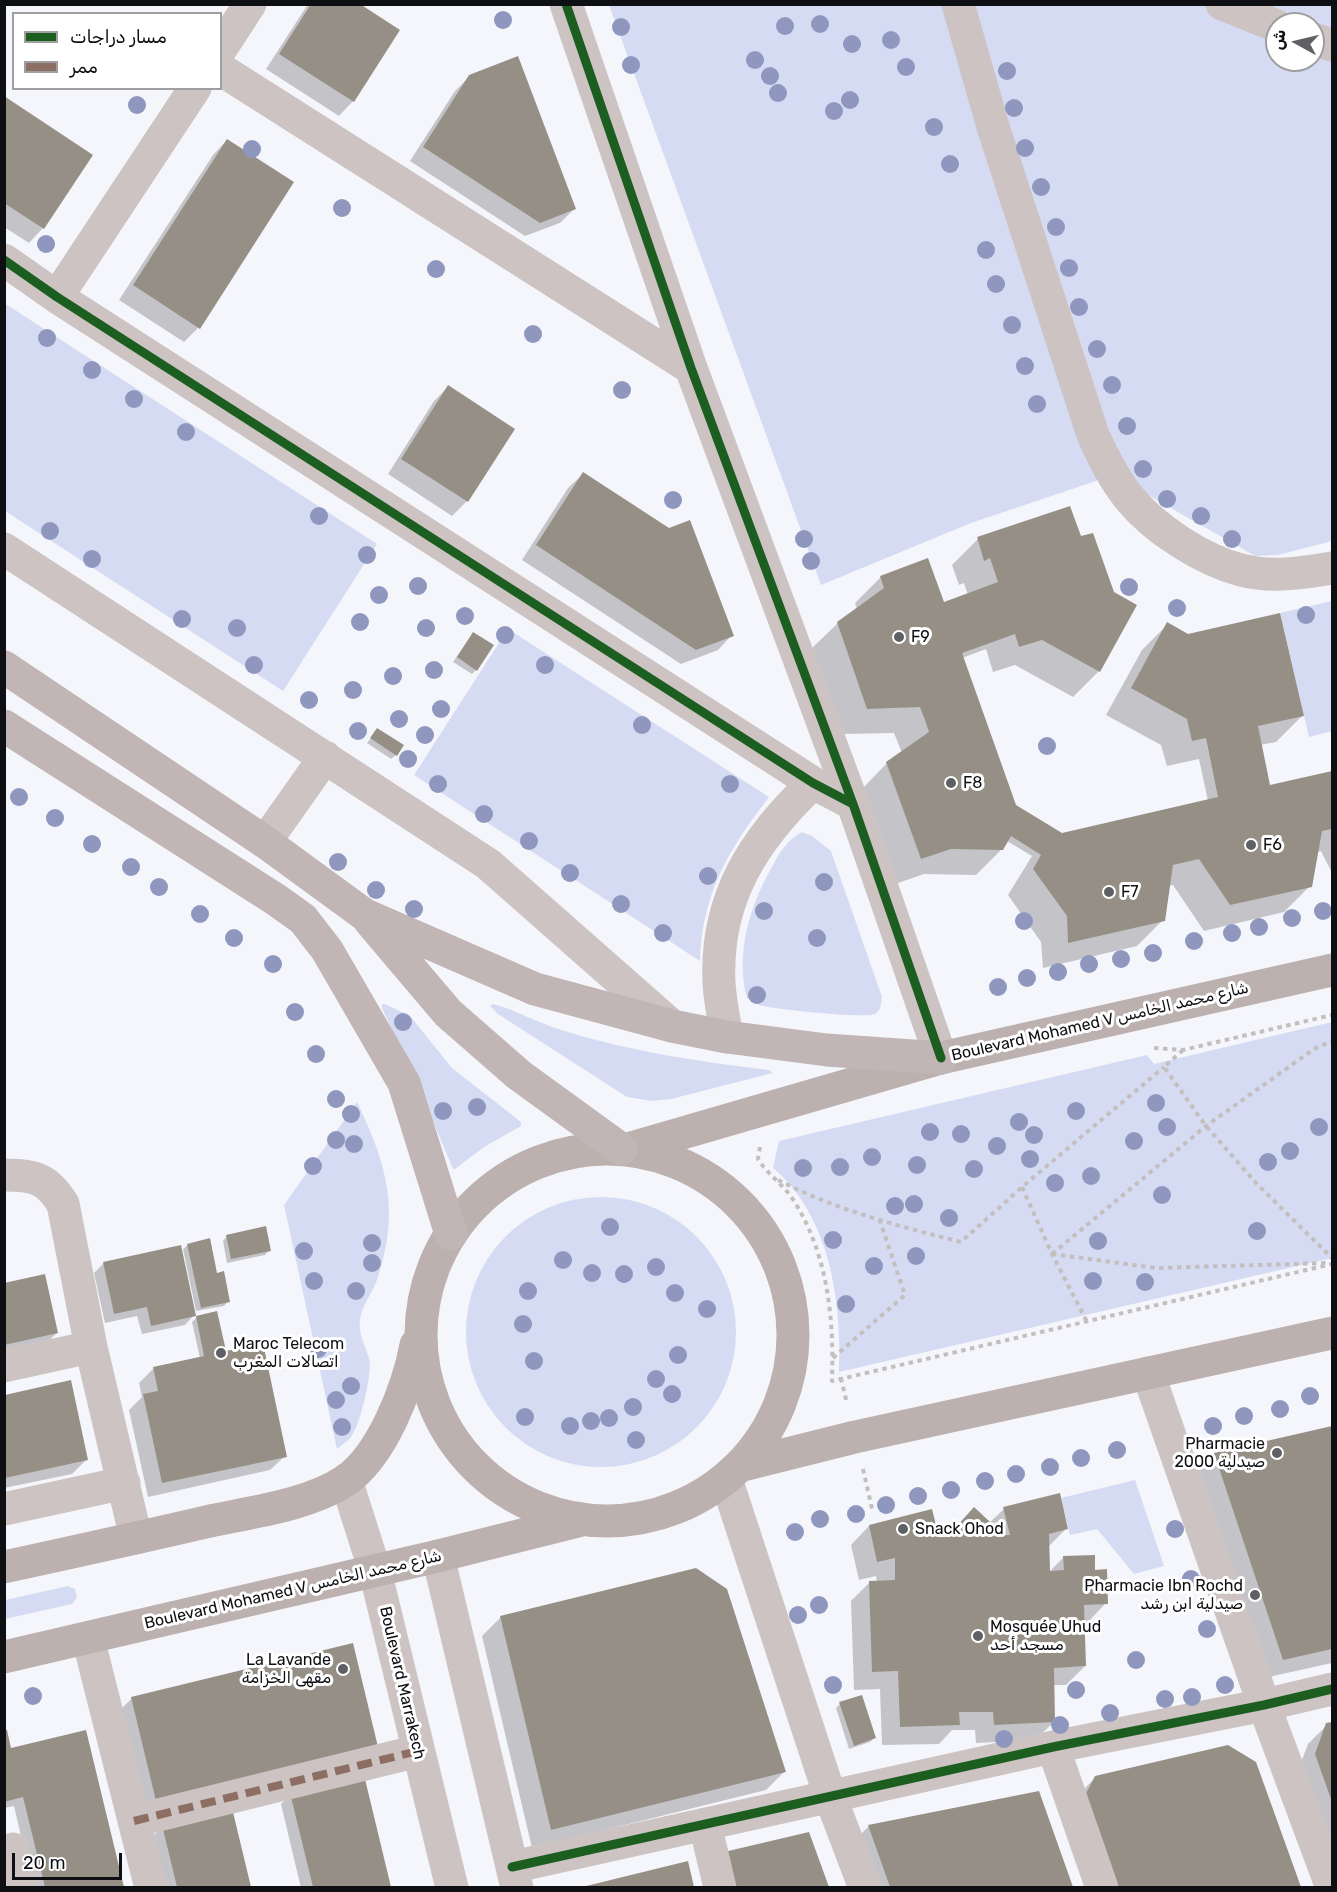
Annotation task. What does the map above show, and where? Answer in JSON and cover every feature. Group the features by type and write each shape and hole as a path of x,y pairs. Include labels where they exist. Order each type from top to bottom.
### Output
{"highway":[{"path":"4,667 265,842 364,915 448,1013 519,1075 623,1149"},
{"path":"4,726 275,898 303,919 327,950 404,1083 451,1234"},
{"path":"364,915 535,989 672,1026 727,1037 827,1050 941,1058"}],"main road":[{"name":"Boulevard Mohamed V شارع محمد الخامس","path":"623,1149 941,1058 1332,970"},
{"path":"4,1567 318,1495 346,1480 371,1455 398,1403 412,1366 423,1304 432,1274 451,1234 464,1216 488,1192 505,1179 544,1159 577,1151 623,1149 668,1159 694,1170 719,1186 750,1215 779,1265 788,1292 793,1350 788,1378 773,1419 758,1444 733,1472 698,1498 668,1512 624,1521 580,1520 544,1511 511,1495 487,1478 456,1445 435,1406 426,1378 421,1349 423,1304"},
{"path":"733,1472 855,1437 1332,1333"},
{"name":"Boulevard Mohamed V شارع محمد الخامس","path":"4,1657 438,1556 580,1520"}],"street":[{"path":"222,47 250,4"},
{"path":"566,4 691,368 853,804 941,1058"},
{"path":"958,4 994,130 1093,435 1113,475 1148,517 1178,540 1209,558 1241,570 1269,574 1302,573 1332,568"},
{"path":"1222,4 1265,21"},
{"path":"222,70 691,368"},
{"path":"57,297 194,90"},
{"path":"4,260 57,297 813,783 853,804"},
{"path":"4,549 488,864 672,1026"},
{"path":"265,842 325,757"},
{"path":"727,1037 719,983 720,946 727,910 740,875 758,843 784,811 813,783"},
{"path":"4,1175 24,1175 37,1178 56,1193 63,1204 92,1347 136,1538"},
{"path":"4,1366 92,1347"},
{"path":"1148,1373 1264,1705 1332,1887"},
{"path":"733,1472 830,1796 865,1887"},
{"name":"Boulevard Marrakech","path":"346,1480 375,1570 452,1887"},
{"path":"4,1509 124,1483"},
{"path":"438,1556 515,1877 705,1824 1053,1747 1264,1705 1332,1689"},
{"path":"88,1638 151,1887"},
{"path":"1053,1747 1102,1887"},
{"path":"134,1821 418,1751"},
{"path":"705,1824 720,1887"},
{"path":"14,1849 23,1887"}],"path":[{"path":"1149,1048 1183,1050 1332,1015"},
{"path":"1052,1254 1206,1126 1314,1049 1332,1041"},
{"path":"776,1179 809,1196 880,1221 961,1242 1022,1186 1183,1050"},
{"path":"1164,1067 1206,1126 1256,1183 1332,1257"},
{"path":"767,1140 760,1145 758,1159 766,1171 793,1199 810,1229 819,1255 829,1297 832,1381 1332,1264"},
{"path":"1022,1186 1052,1254 1088,1322"},
{"path":"832,1358 905,1295 880,1221"},
{"path":"1052,1254 1156,1268 1332,1264"}],"shaded area":[{"path":"609,5 1332,5 1332,541 1278,555 1255,556 1148,495 1099,480 971,523 821,585"},
{"path":"4,303 377,544 283,691 5,511"},
{"path":"1332,601 1332,731 1309,737 1280,613"},
{"path":"508,629 769,797 742,835 720,873 706,914 700,961 414,775"},
{"path":"802,832 812,836 831,851 882,997 880,1009 875,1014 838,1014 781,1009 759,1005 747,998 743,964 751,914 764,882 778,857 788,842"},
{"path":"382,1004 410,1016 452,1068 521,1122 521,1126 484,1147 453,1169 382,1008"},
{"path":"493,1004 561,1030 612,1044 690,1059 769,1070 773,1073 671,1099 652,1101 627,1097 498,1014 490,1006"},
{"path":"1332,1022 1332,1258 839,1372 838,1317 828,1262 820,1235 808,1210 773,1168 779,1141 1147,1055 1154,1064"},
{"path":"357,1102 383,1167 389,1208 388,1230 385,1253 378,1277 360,1319 361,1335 370,1365 365,1399 355,1431 337,1449 284,1205"},
{"path":"601,1197 627,1200 653,1207 687,1228 705,1246 726,1280 733,1306 736,1332 733,1358 726,1384 705,1418 687,1436 653,1457 627,1464 601,1467 575,1464 549,1457 515,1436 497,1418 476,1384 469,1358 466,1332 469,1306 476,1280 497,1246 515,1228 549,1207 575,1200"},
{"path":"1135,1480 1164,1566 1134,1574 1097,1529 1070,1535 1061,1498"},
{"path":"68,1586 75,1589 77,1597 72,1604 5,1619 5,1600"}],"building":[{"path":"311,4 360,4 400,30 354,102 279,54"},
{"path":"518,56 576,209 540,223 423,147 469,75"},
{"path":"4,96 93,155 44,229 4,203"},
{"path":"227,139 294,182 200,329 133,285"},
{"path":"448,385 515,429 468,502 401,459"},
{"path":"583,472 669,528 690,520 734,636 696,650 536,545"},
{"path":"1070,506 1081,536 1093,533 1114,592 1137,605 1100,672 1042,640 1019,647 1015,634 962,653 1016,805 1062,833 1218,797 1206,738 1192,741 1187,719 1131,688 1167,622 1188,634 1280,613 1304,716 1258,726 1270,785 1332,771 1332,829 1322,831 1312,887 1230,905 1199,859 1173,865 1165,921 1068,943 1067,916 1033,869 1041,855 1011,836 1003,850 951,849 921,859 886,762 929,732 925,720 920,707 867,709 837,622 884,588 880,576 928,558 944,602 998,582 990,558 984,561 977,537"},
{"path":"473,632 494,645 477,671 457,657"},
{"path":"377,728 404,745 397,756 370,738"},
{"path":"266,1226 271,1251 231,1259 226,1235"},
{"path":"210,1238 217,1273 224,1271 230,1302 201,1308 187,1244"},
{"path":"181,1245 196,1316 151,1326 147,1307 114,1314 103,1262"},
{"path":"45,1274 58,1333 4,1345 4,1283"},
{"path":"217,1311 226,1351 263,1343 287,1457 162,1483 143,1394 158,1391 153,1367 204,1356 196,1316"},
{"path":"71,1380 88,1460 5,1478 5,1395"},
{"path":"1332,1426 1332,1649 1283,1660 1214,1453"},
{"name":"Mosquée Uhud مسجد أحد","path":"1060,1493 1068,1529 1049,1534 1050,1571 1064,1570 1063,1556 1095,1555 1095,1570 1107,1569 1108,1604 1084,1605 1086,1666 1054,1668 1055,1722 994,1725 993,1712 959,1712 960,1725 900,1727 898,1671 872,1672 869,1581 895,1580 895,1558 877,1562 869,1525 932,1509 939,1537 947,1537 974,1507 1004,1535 1010,1535 1003,1507"},
{"path":"696,1568 727,1589 786,1772 551,1830 500,1616"},
{"path":"353,1643 378,1747 156,1801 131,1697"},
{"path":"862,1695 876,1738 854,1746 839,1702"},
{"path":"1332,1722 1332,1802 1315,1754 1326,1723"},
{"path":"4,1730 7,1730 11,1748 86,1730 124,1887 45,1887 23,1797 4,1802"},
{"path":"1228,1745 1256,1762 1301,1887 1113,1887 1082,1801 1095,1776"},
{"path":"364,1775 391,1887 313,1887 290,1793"},
{"path":"1039,1791 1073,1887 890,1887 868,1825"},
{"path":"232,1808 251,1887 177,1887 162,1825"},
{"path":"809,1832 829,1887 733,1887 724,1852"},
{"path":"688,1861 694,1887 582,1887"}],"marked path":[{"path":"134,1821 418,1751"}],"cycle path":[{"path":"566,4 691,368 853,804 941,1058"},
{"path":"4,260 57,297 813,783 853,804"},
{"path":"512,1867 1053,1747 1264,1705 1332,1689"}],"place":[{"name":"F9","path":"899,637"},
{"name":"F8","path":"951,783"},
{"name":"F6","path":"1251,845"},
{"name":"F7","path":"1109,892"},
{"name":"Maroc Telecom اتصالات المغرب","path":"221,1353"},
{"name":"Pharmacie 2000 صيدلية","path":"1277,1453"},
{"name":"Snack Ohod","path":"903,1529"},
{"name":"Pharmacie Ibn Rochd صيدلية ابن رشد","path":"1255,1595"},
{"name":"Mosquée Uhud مسجد أحد","path":"978,1636"},
{"name":"La Lavande مقهى الخزامة","path":"343,1669"}]}
